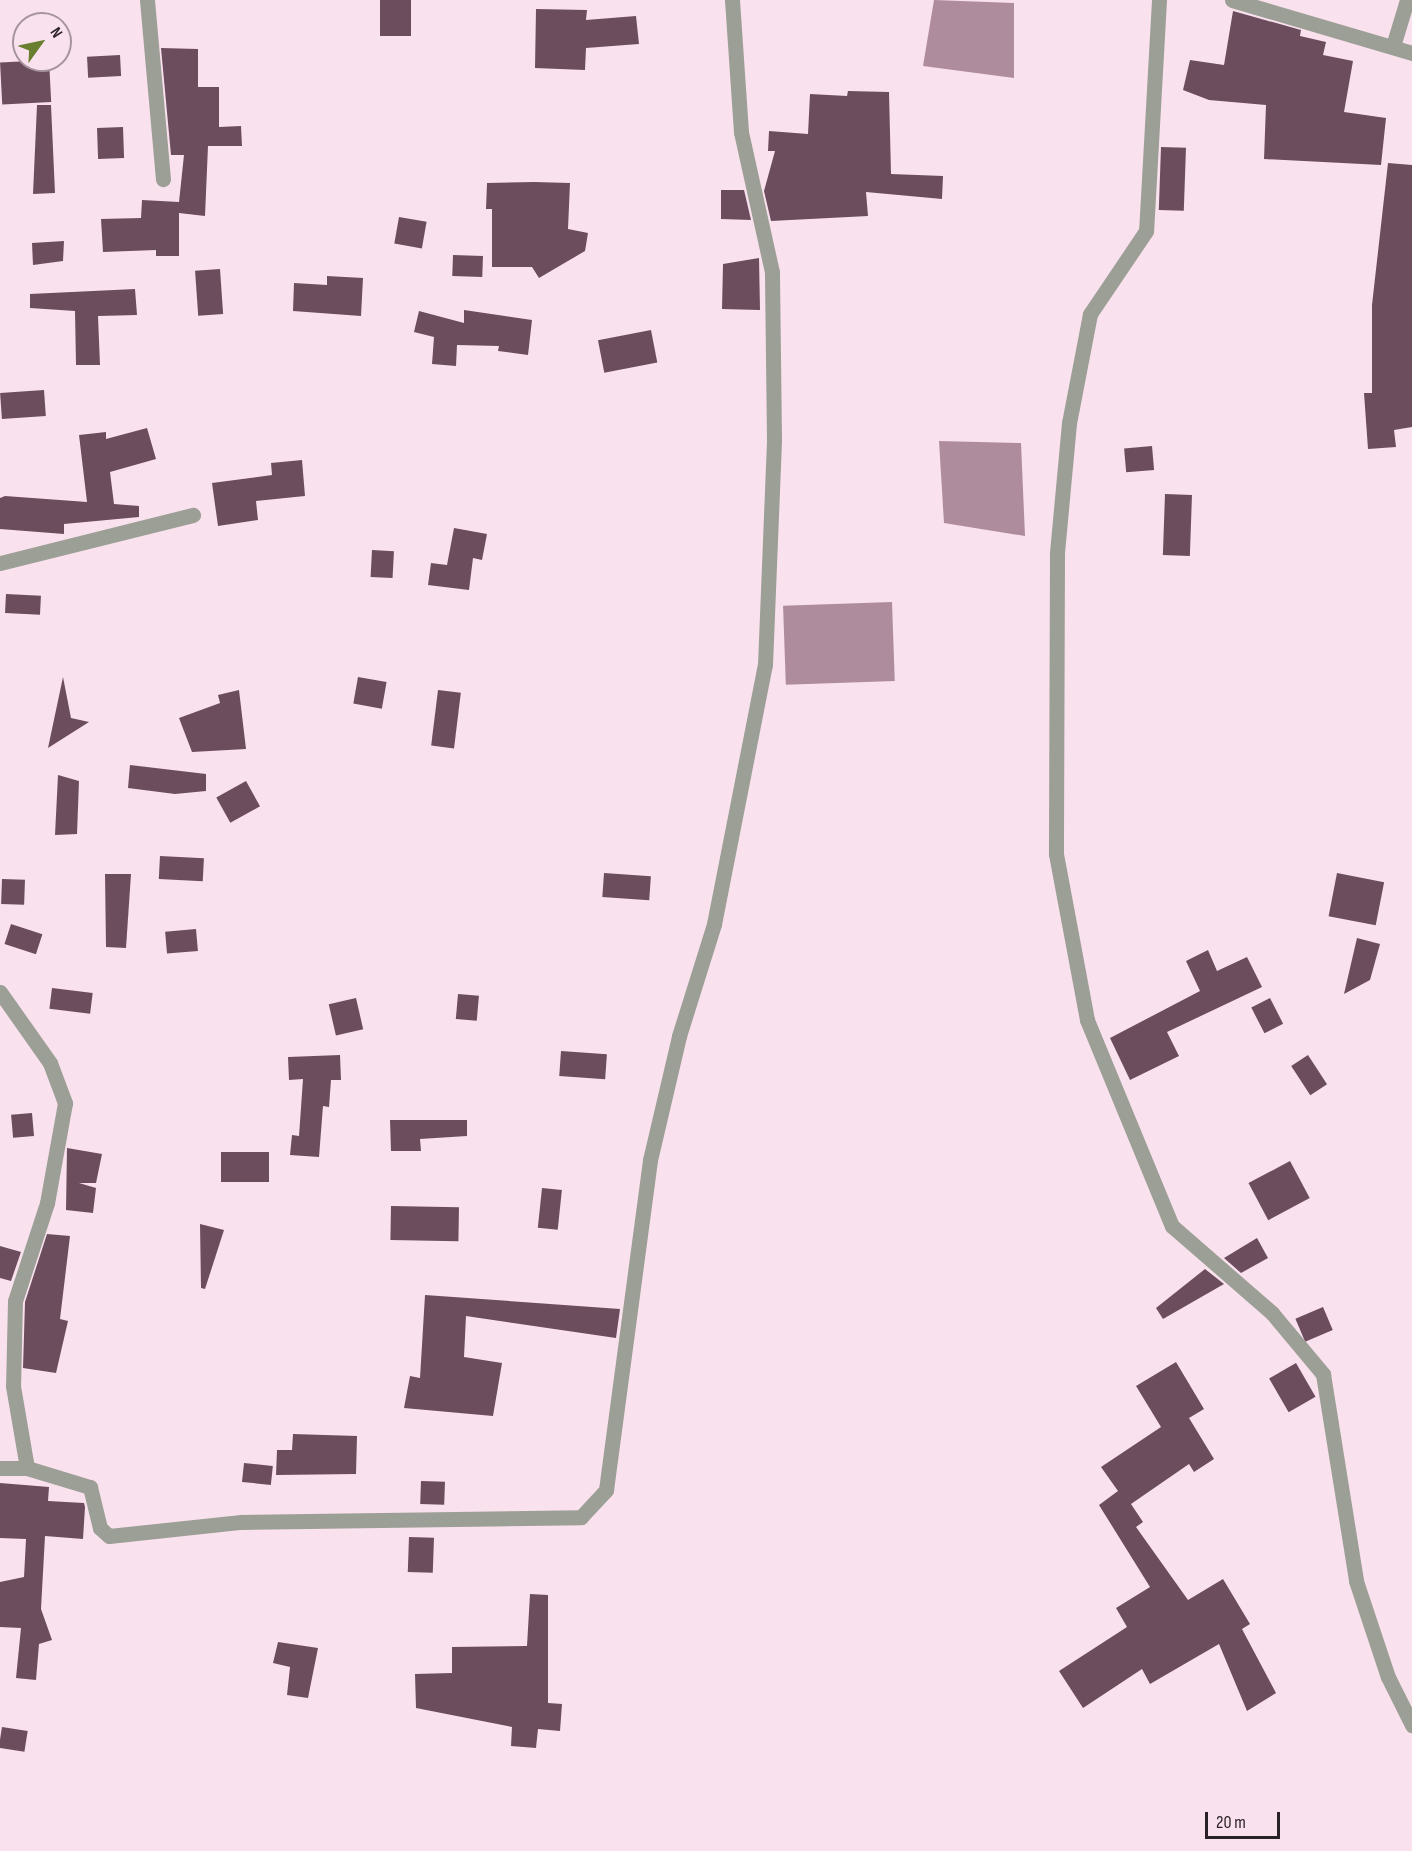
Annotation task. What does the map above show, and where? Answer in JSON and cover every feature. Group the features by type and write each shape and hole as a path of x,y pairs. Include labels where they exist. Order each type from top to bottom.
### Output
{"street":[{"path":"147,0 164,179"},
{"path":"0,1468 27,1468 90,1487 100,1528 110,1536 241,1522 581,1517 606,1490 650,1160 679,1036 714,924 765,665 774,439 772,272 741,132 732,0"},
{"path":"1159,0 1146,231 1090,314 1069,423 1057,553 1056,854 1087,1020 1172,1226 1272,1313 1323,1374 1356,1581 1388,1677 1412,1725"},
{"path":"1232,0 1412,53"},
{"path":"1393,46 1407,0"},
{"path":"0,563 193,515"},
{"path":"0,992 50,1063 65,1103 47,1203 15,1301 13,1386 27,1468"}],"shaded area":[{"path":"934,0 1014,3 1014,78 923,66"},
{"path":"939,441 1021,443 1025,536 944,523"},
{"path":"892,602 895,681 786,685 783,606"}],"building":[{"path":"380,0 411,0 411,36 380,36"},
{"path":"536,9 587,10 586,20 636,16 639,44 586,48 585,70 535,68"},
{"path":"1233,11 1301,30 1300,36 1326,42 1323,55 1353,61 1344,112 1386,118 1381,165 1264,159 1266,105 1209,100 1183,90 1190,60 1224,65"},
{"path":"161,48 198,49 198,87 219,87 219,127 241,126 242,146 208,146 205,216 179,213 179,256 156,256 156,250 103,252 101,219 141,218 142,200 179,202 184,155 171,155"},
{"path":"120,55 121,76 88,78 87,57"},
{"path":"12,62 12,72 50,72 51,102 2,105 0,63"},
{"path":"848,91 889,92 891,174 943,176 942,199 866,192 868,216 771,221 764,191 775,151 768,151 769,131 808,134 810,94 847,96"},
{"path":"37,105 51,105 55,193 33,194"},
{"path":"123,127 124,158 98,159 97,128"},
{"path":"1161,147 1186,148 1184,211 1159,210"},
{"path":"1388,163 1412,165 1412,427 1394,430 1396,447 1368,449 1364,393 1372,393 1372,305"},
{"path":"487,183 570,183 568,229 588,233 585,251 539,278 532,267 492,267 492,209 486,209"},
{"path":"721,190 744,190 751,220 721,219"},
{"path":"399,217 427,222 422,248 394,244"},
{"path":"64,241 63,261 33,265 32,243"},
{"path":"453,255 483,256 482,277 452,276"},
{"path":"759,258 760,310 722,309 723,264"},
{"path":"220,269 223,314 198,316 195,271"},
{"path":"327,276 363,278 361,316 293,311 294,283 327,285"},
{"path":"135,289 137,315 98,316 100,365 76,365 75,311 30,308 30,294"},
{"path":"464,310 532,320 528,355 498,351 499,346 457,345 456,366 432,364 434,337 414,332 419,311 464,323"},
{"path":"651,330 657,362 604,373 598,340"},
{"path":"44,390 46,416 2,419 0,393"},
{"path":"147,428 156,459 110,472 114,504 139,506 139,517 64,524 64,534 0,529 0,498 5,496 87,502 79,435 106,432 106,439"},
{"path":"1152,446 1154,470 1126,472 1124,448"},
{"path":"302,460 305,496 256,501 258,520 218,526 212,483 272,475 271,463"},
{"path":"1165,494 1192,495 1190,556 1163,555"},
{"path":"454,528 487,534 482,560 473,558 469,590 428,585 431,563 447,565"},
{"path":"372,550 394,551 393,578 371,577"},
{"path":"6,594 41,596 40,615 5,613"},
{"path":"63,677 71,718 89,722 48,748"},
{"path":"358,677 387,682 382,709 353,704"},
{"path":"239,690 246,749 192,752 179,718 220,703 218,695"},
{"path":"438,690 461,693 454,748 431,746"},
{"path":"130,765 206,774 206,791 175,794 128,788"},
{"path":"58,775 79,781 77,834 55,835"},
{"path":"246,781 260,806 230,823 216,797"},
{"path":"160,856 204,858 203,881 159,879"},
{"path":"604,873 651,876 649,900 602,897"},
{"path":"1337,873 1384,882 1376,925 1329,916"},
{"path":"105,874 131,874 126,948 106,947"},
{"path":"2,879 25,880 24,905 1,904"},
{"path":"11,924 42,934 36,954 5,944"},
{"path":"196,929 198,951 167,954 165,932"},
{"path":"1357,938 1380,944 1370,980 1344,994"},
{"path":"1208,950 1217,971 1247,957 1262,987 1167,1032 1179,1056 1130,1080 1110,1038 1200,991 1186,961"},
{"path":"52,988 93,993 90,1014 49,1009"},
{"path":"458,994 479,996 477,1021 456,1019"},
{"path":"356,998 363,1029 336,1035 329,1004"},
{"path":"1270,998 1283,1024 1264,1033 1251,1008"},
{"path":"561,1051 607,1054 605,1079 559,1076"},
{"path":"340,1055 341,1080 331,1080 329,1107 323,1106 319,1157 290,1155 292,1135 299,1136 303,1079 289,1080 288,1057"},
{"path":"1308,1055 1327,1084 1310,1095 1291,1066"},
{"path":"32,1113 34,1136 13,1138 11,1115"},
{"path":"390,1120 467,1120 467,1136 420,1139 421,1151 391,1151"},
{"path":"67,1148 102,1154 96,1183 79,1183 96,1188 93,1213 66,1210"},
{"path":"221,1152 269,1152 269,1182 221,1182"},
{"path":"1290,1161 1310,1198 1268,1220 1249,1183"},
{"path":"542,1188 562,1190 558,1230 538,1228"},
{"path":"391,1206 459,1207 458,1241 390,1240"},
{"path":"200,1224 224,1230 205,1289 201,1288"},
{"path":"47,1234 70,1236 60,1319 68,1321 56,1373 23,1368 25,1302"},
{"path":"1257,1238 1268,1258 1241,1273 1224,1258"},
{"path":"0,1246 21,1252 11,1281 0,1278"},
{"path":"1205,1269 1224,1284 1163,1319 1156,1308"},
{"path":"425,1295 620,1309 616,1338 466,1316 464,1357 502,1363 493,1416 404,1408 410,1376 420,1378"},
{"path":"1323,1307 1333,1330 1305,1342 1295,1319"},
{"path":"1176,1362 1204,1409 1189,1418 1214,1459 1194,1472 1189,1464 1131,1504 1143,1522 1136,1527 1188,1600 1223,1579 1250,1624 1242,1629 1276,1693 1247,1711 1219,1644 1150,1684 1142,1669 1083,1708 1059,1671 1127,1627 1116,1608 1150,1587 1099,1505 1118,1491 1101,1467 1161,1427 1136,1386"},
{"path":"1296,1363 1316,1397 1289,1412 1269,1378"},
{"path":"293,1434 357,1436 356,1474 276,1475 277,1450 292,1450"},
{"path":"244,1463 273,1466 271,1485 242,1482"},
{"path":"421,1481 445,1482 444,1505 420,1504"},
{"path":"0,1483 49,1487 48,1501 84,1503 85,1507 83,1539 45,1536 41,1609 52,1640 39,1644 36,1680 16,1678 21,1628 0,1627 0,1582 24,1577 26,1539 0,1538"},
{"path":"409,1537 434,1538 433,1573 408,1572"},
{"path":"530,1594 548,1595 548,1703 562,1704 560,1731 538,1729 536,1748 511,1746 512,1727 416,1708 415,1674 452,1673 452,1647 527,1646"},
{"path":"278,1642 318,1648 308,1698 287,1695 290,1667 273,1663"},
{"path":"2,1727 28,1731 24,1752 0,1748"}]}
